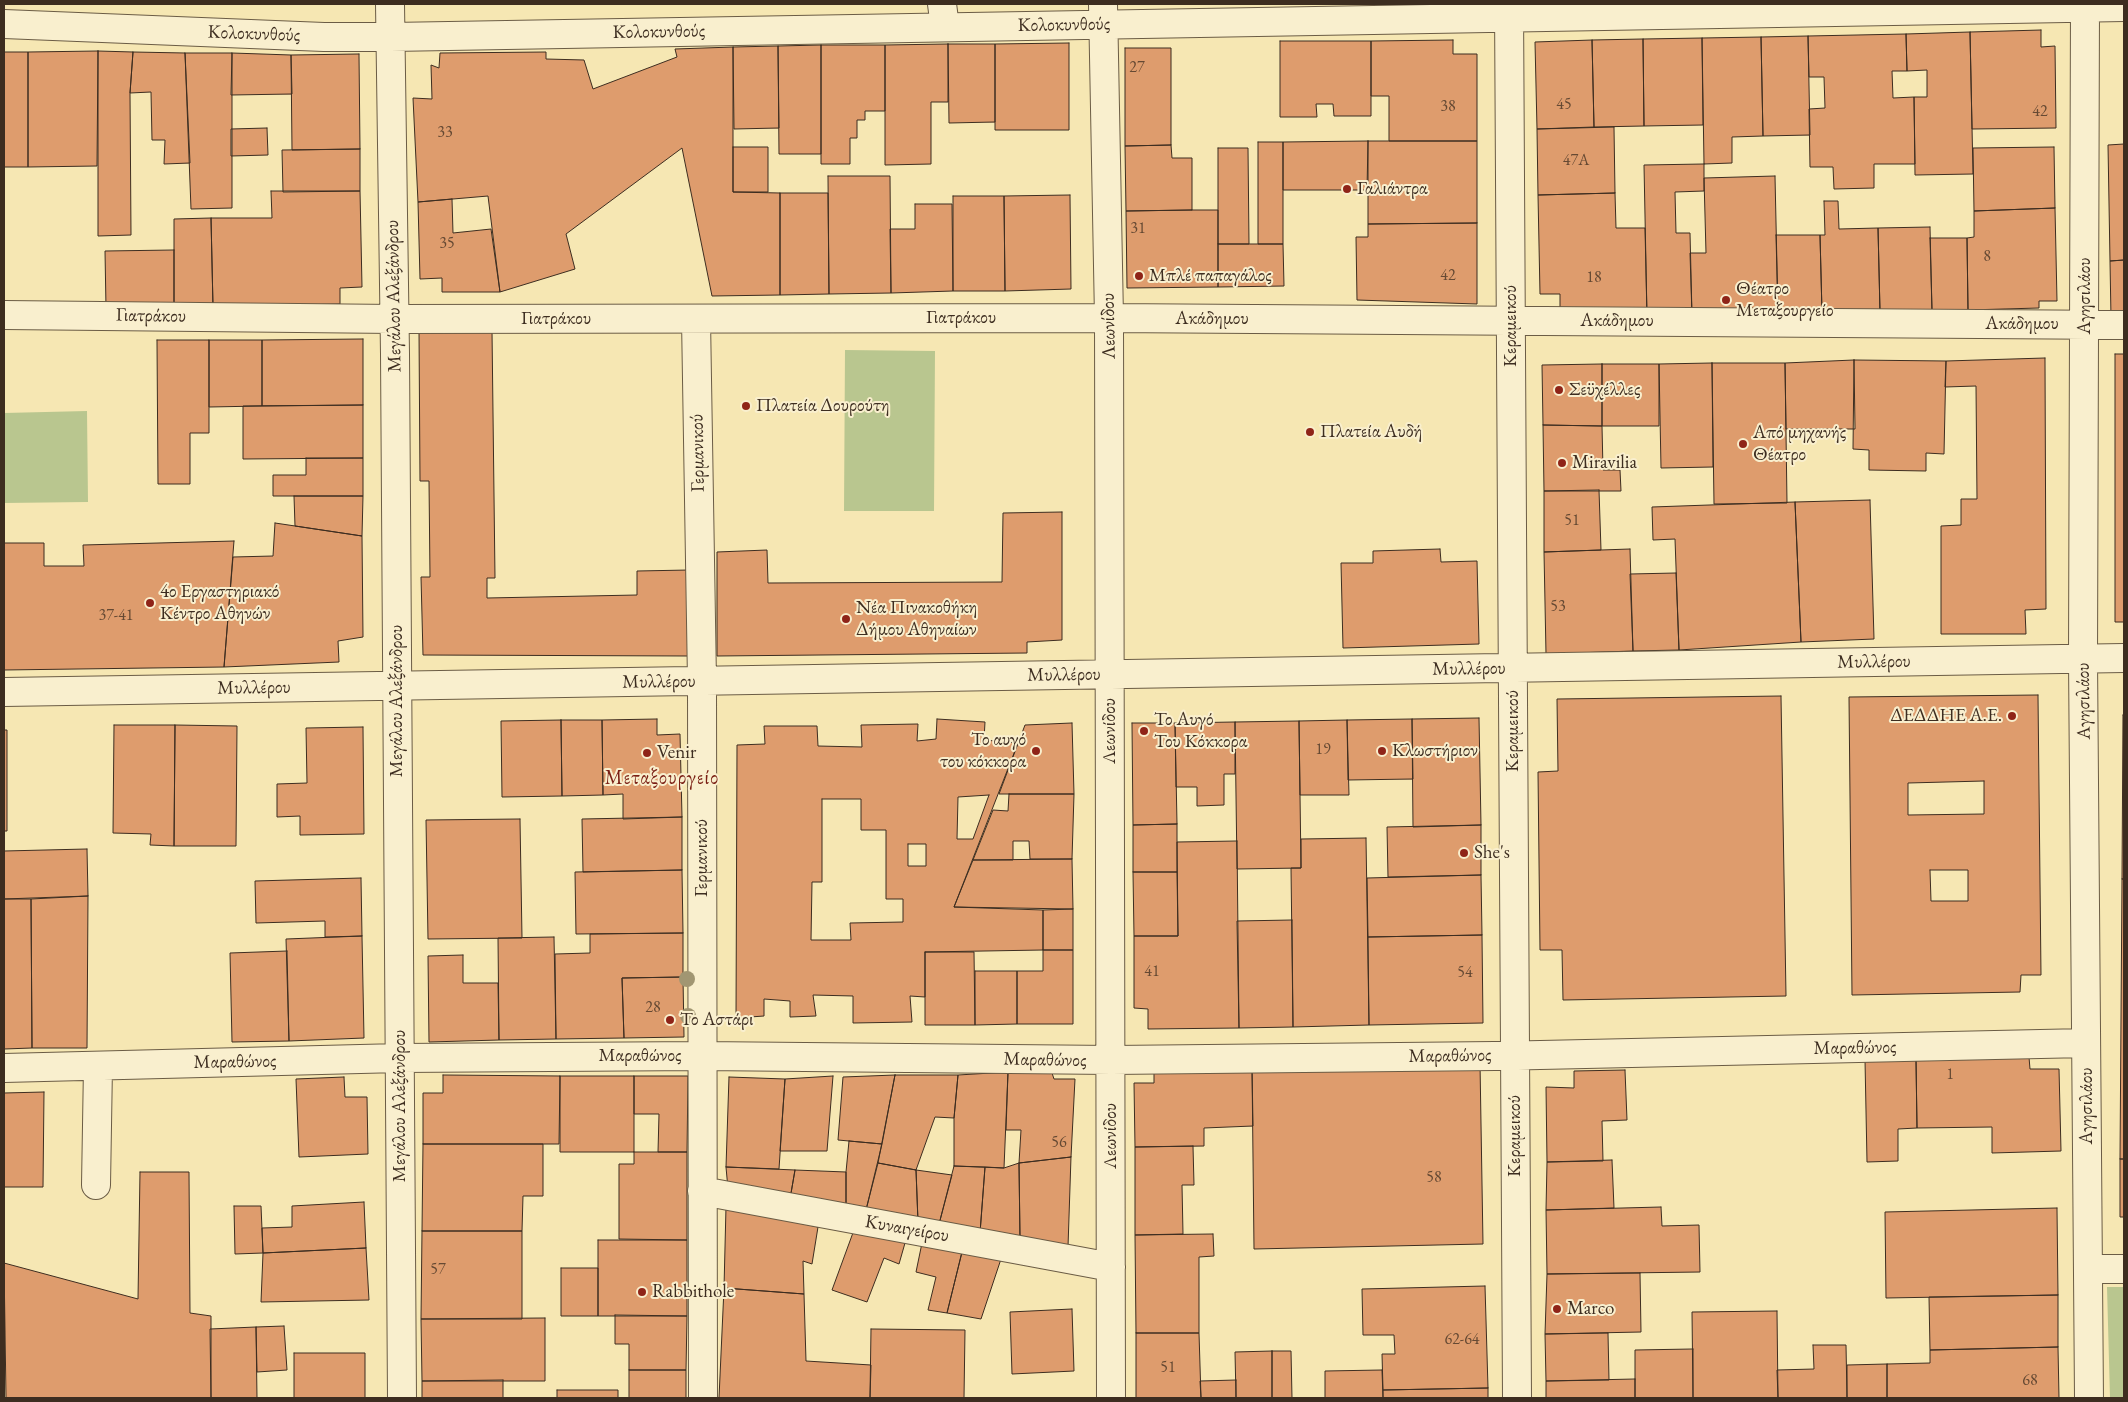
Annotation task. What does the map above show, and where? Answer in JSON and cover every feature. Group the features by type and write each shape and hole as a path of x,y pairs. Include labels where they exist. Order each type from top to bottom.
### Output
{"street":[{"name":"Μεγάλου Αλεξάνδρου","path":"390,4 395,319 402,1398"},
{"name":"Αγησιλάου","path":"2085,6 2083,659 2089,1398"},
{"name":"Κολοκυνθούς","path":"4,24 324,37 391,37 944,16 2124,7"},
{"name":"Κεραμεικού","path":"1509,11 1517,1398"},
{"name":"Λεωνίδου","path":"1103,14 1109,318 1112,1398"},
{"name":"Γιατράκου","path":"4,315 395,319 1109,318"},
{"name":"Γερμανικού","path":"696,318 702,681 703,1398"},
{"name":"Ακάδημου","path":"1109,318 2124,325"},
{"name":"Μυλλέρου","path":"4,692 2124,658"},
{"name":"Μαραθώνος","path":"4,1068 400,1058 702,1056 1112,1060 1515,1055 2086,1043"},
{"path":"96,1185 98,1066"},
{"name":"Κυναιγείρου","path":"702,1191 1111,1267"},
{"path":"2088,1269 2124,1269"}],"green space":[{"path":"845,350 935,351 934,511 844,511"},
{"path":"87,411 88,502 4,503 4,413"},
{"path":"2107,1287 2124,1287 2124,1398 2110,1398"}],"building":[{"path":"2041,30 2041,47 2055,46 2056,128 1972,129 1970,32"},
{"path":"1970,32 1973,174 1915,175 1914,97 1927,97 1927,70 1907,71 1906,34"},
{"path":"1906,34 1907,71 1892,71 1893,98 1914,97 1915,164 1874,164 1874,188 1834,189 1833,167 1810,167 1809,109 1825,108 1824,77 1809,77 1808,36"},
{"path":"1808,36 1810,135 1763,136 1761,37"},
{"path":"1761,37 1763,136 1732,137 1732,163 1704,164 1702,38"},
{"path":"1702,38 1703,125 1644,126 1643,39"},
{"path":"1643,39 1644,126 1594,127 1592,40"},
{"path":"1453,40 1453,54 1477,54 1477,141 1389,141 1389,96 1371,96 1371,41"},
{"path":"1592,40 1594,127 1537,129 1535,42"},
{"path":"1280,41 1371,41 1371,116 1334,116 1333,104 1316,104 1317,117 1280,117"},
{"path":"1069,43 1069,130 995,130 995,44"},
{"path":"948,44 995,44 995,122 949,123"},
{"path":"948,44 948,102 931,102 931,164 885,165 885,45"},
{"path":"821,45 885,45 885,111 865,111 865,120 857,120 857,138 850,138 850,164 821,164"},
{"path":"821,45 821,154 779,154 778,46"},
{"path":"778,46 779,128 734,129 733,47"},
{"path":"733,47 733,192 780,193 780,295 712,296 682,148 566,234 575,269 500,292 488,196 418,202 413,98 432,99 431,65 439,68 440,53 546,52 546,59 584,60 593,89 677,57 675,49"},
{"path":"1125,48 1171,48 1171,145 1125,146"},
{"path":"98,51 97,166 28,167 28,52"},
{"path":"98,51 133,52 130,93 131,235 98,236"},
{"path":"4,52 28,52 28,167 4,167"},
{"path":"133,52 185,53 190,163 164,164 165,140 152,140 151,92 130,93"},
{"path":"185,53 232,53 232,208 191,209"},
{"path":"232,53 291,55 292,94 231,95"},
{"path":"359,54 360,149 292,150 291,55"},
{"path":"1614,127 1615,193 1538,195 1537,129"},
{"path":"267,128 268,155 231,156 231,129"},
{"path":"1368,141 1367,190 1283,190 1283,142"},
{"path":"1368,141 1477,141 1477,223 1368,224"},
{"path":"1258,142 1283,142 1283,244 1258,244"},
{"path":"2124,144 2124,260 2110,261 2108,145"},
{"path":"1171,145 1172,158 1192,158 1192,210 1126,211 1125,146"},
{"path":"733,147 768,147 768,192 733,192"},
{"path":"2054,147 2055,208 1974,211 1973,148"},
{"path":"1218,148 1248,148 1249,244 1218,244"},
{"path":"360,149 360,191 283,192 282,150"},
{"path":"1704,164 1704,191 1675,192 1676,233 1690,233 1692,316 1647,317 1644,165"},
{"path":"828,176 890,176 891,293 829,294"},
{"path":"1775,176 1778,314 1692,316 1690,253 1706,253 1704,178"},
{"path":"271,191 360,191 362,287 340,288 340,304 213,307 211,218 272,218"},
{"path":"780,193 828,193 829,294 780,295"},
{"path":"1615,193 1616,228 1645,228 1647,317 1560,319 1560,294 1540,294 1538,195"},
{"path":"1070,195 1071,289 1005,291 1004,196"},
{"path":"953,196 1004,196 1005,291 953,291"},
{"path":"452,199 453,233 491,229 500,292 442,292 442,278 420,279 418,202"},
{"path":"1824,201 1838,201 1839,229 1878,228 1880,312 1822,313 1820,235 1825,235"},
{"path":"915,204 952,204 953,291 891,293 890,229 915,229"},
{"path":"2055,208 2057,301 2039,301 2039,308 1968,310 1967,238 1974,237 1974,211"},
{"path":"1218,210 1218,287 1127,288 1126,211"},
{"path":"211,218 213,307 174,307 174,219"},
{"path":"1477,223 1477,304 1357,300 1356,237 1368,237 1368,224"},
{"path":"1930,227 1932,311 1880,312 1878,228"},
{"path":"1776,235 1820,235 1822,313 1778,314"},
{"path":"1930,238 1967,238 1968,310 1932,311"},
{"path":"1218,244 1283,244 1284,286 1218,287"},
{"path":"174,250 174,307 106,308 105,251"},
{"path":"2124,260 2124,317 2111,318 2110,261"},
{"path":"492,330 495,578 487,578 487,598 637,595 637,571 689,570 689,656 423,655 421,577 430,577 429,481 420,481 419,331"},
{"path":"363,339 363,405 262,406 262,340"},
{"path":"157,340 209,340 209,433 190,433 190,484 158,484"},
{"path":"209,340 262,340 262,406 209,407"},
{"path":"2115,354 2124,354 2124,622 2115,622"},
{"path":"2045,358 2046,609 2025,610 2026,634 1941,634 1941,526 1961,525 1961,499 1977,499 1976,386 1945,387 1946,361"},
{"path":"1854,360 1946,361 1944,454 1926,453 1926,471 1869,470 1869,450 1853,449"},
{"path":"1854,360 1855,429 1786,429 1785,363"},
{"path":"1712,363 1713,467 1661,468 1659,364"},
{"path":"1712,363 1785,363 1787,503 1714,504"},
{"path":"1602,364 1659,364 1659,426 1602,426"},
{"path":"1602,364 1602,426 1543,425 1542,365"},
{"path":"363,405 363,458 243,459 243,406"},
{"path":"1543,425 1602,426 1603,470 1620,470 1621,491 1544,491"},
{"path":"306,458 363,458 363,496 273,496 273,475 306,475"},
{"path":"1599,490 1601,550 1544,552 1544,491"},
{"path":"294,496 363,496 362,536 295,526"},
{"path":"1870,500 1874,639 1801,642 1795,502"},
{"path":"1795,502 1801,642 1679,650 1675,539 1653,540 1652,507"},
{"path":"1062,512 1062,640 1027,642 1027,653 717,656 717,552 767,550 768,583 1002,582 1003,513"},
{"path":"275,523 362,536 363,637 338,641 339,662 224,667 233,557 273,556"},
{"path":"234,541 224,667 4,670 4,543 44,543 44,566 84,566 83,545"},
{"path":"1440,549 1441,562 1477,561 1479,644 1343,648 1341,563 1373,563 1373,551"},
{"path":"1630,549 1633,651 1546,654 1544,552"},
{"path":"1676,573 1679,650 1633,651 1630,574"},
{"path":"2038,695 2041,975 2021,975 2020,992 1852,995 1849,697","holes":["1984,781 1984,814 1908,815 1908,783","1930,870 1968,870 1968,901 1931,901"]},
{"path":"1781,696 1786,996 1563,1000 1562,950 1540,950 1538,772 1558,771 1557,699"},
{"path":"2123,715 2124,879 2122,879"},
{"path":"1479,718 1481,825 1413,827 1412,719"},
{"path":"657,719 657,735 680,734 682,817 623,819 623,794 603,795 602,720"},
{"path":"937,719 985,722 984,740 1018,743 954,907 1043,910 1043,950 925,952 925,997 910,996 912,1022 853,1023 853,996 813,995 816,1016 790,1017 790,1001 764,999 764,1016 736,1018 737,745 765,744 764,726 817,726 818,746 862,747 861,725 918,724 917,741 936,739","holes":["989,795 973,839 957,839 958,797","822,799 861,799 861,830 886,830 886,899 903,899 903,922 850,923 851,940 811,940 812,882 822,882","908,844 926,844 926,866 908,866"]},
{"path":"1412,719 1413,779 1348,780 1347,720"},
{"path":"561,720 562,796 502,797 501,721"},
{"path":"561,720 602,720 603,795 562,796"},
{"path":"1347,720 1349,795 1300,795 1299,721"},
{"path":"1299,721 1301,868 1237,869 1235,722"},
{"path":"1235,722 1235,774 1224,774 1224,805 1197,806 1197,787 1176,787 1175,723"},
{"path":"1072,723 1074,794 999,794 1025,725"},
{"path":"1132,723 1175,723 1177,824 1133,825"},
{"path":"114,725 175,725 174,846 150,845 151,834 113,833"},
{"path":"175,725 237,726 236,846 174,846"},
{"path":"363,727 364,834 300,835 300,816 277,817 277,784 307,783 306,728"},
{"path":"4,730 7,730 7,831 4,831"},
{"path":"1009,794 1074,794 1072,859 1030,859 1029,841 1013,841 1013,860 973,860 993,810 1008,811"},
{"path":"682,817 682,870 583,872 582,819"},
{"path":"520,819 522,938 428,939 426,820"},
{"path":"1177,824 1177,872 1133,872 1133,825"},
{"path":"1481,825 1481,875 1388,877 1387,827"},
{"path":"1366,838 1369,1025 1293,1027 1291,868 1301,868 1301,839"},
{"path":"1237,841 1239,1028 1148,1029 1148,1009 1134,1008 1134,936 1178,936 1177,842"},
{"path":"87,849 88,896 4,899 4,851"},
{"path":"1072,859 1073,909 954,907 973,860"},
{"path":"682,870 683,933 576,934 575,872"},
{"path":"1133,872 1177,872 1178,936 1134,936"},
{"path":"1481,875 1482,935 1368,937 1367,878"},
{"path":"361,878 362,936 325,937 325,921 256,923 255,881"},
{"path":"2122,879 2124,879 2124,1159 2120,1159"},
{"path":"88,896 87,1048 32,1048 31,899"},
{"path":"4,899 31,899 32,1048 4,1049"},
{"path":"1073,909 1073,950 1043,950 1043,910"},
{"path":"1292,920 1293,1027 1239,1028 1237,921"},
{"path":"683,933 683,977 622,978 624,1038 556,1039 555,954 590,953 590,934"},
{"path":"1482,935 1483,1023 1369,1025 1368,937"},
{"path":"362,936 364,1038 289,1041 286,939"},
{"path":"554,937 556,1039 499,1040 498,938"},
{"path":"1043,950 1073,950 1073,1024 1017,1024 1017,971 1043,971"},
{"path":"287,951 289,1041 232,1042 230,953"},
{"path":"925,952 974,952 975,1025 925,1025"},
{"path":"463,955 463,983 498,983 499,1040 429,1042 428,956"},
{"path":"975,971 1017,971 1017,1024 975,1025"},
{"path":"683,977 684,1037 624,1038 622,978"},
{"path":"2029,1057 2030,1069 2059,1069 2061,1151 1992,1153 1992,1127 1917,1128 1916,1059"},
{"path":"1916,1059 1917,1128 1898,1129 1898,1161 1867,1162 1865,1060"},
{"path":"1480,1063 1483,1244 1254,1249 1252,1067"},
{"path":"1050,1067 1054,1079 1075,1079 1071,1157 1019,1163 1021,1130 1006,1130 1008,1072"},
{"path":"1252,1067 1253,1126 1204,1128 1204,1146 1135,1147 1134,1083 1154,1083 1154,1070"},
{"path":"1625,1070 1627,1120 1602,1121 1603,1161 1547,1162 1546,1087 1574,1088 1574,1071"},
{"path":"1008,1072 1004,1168 954,1166 954,1118 958,1075"},
{"path":"443,1075 560,1076 559,1144 423,1144 423,1093 443,1093"},
{"path":"895,1075 958,1075 954,1118 935,1117 916,1170 878,1163"},
{"path":"895,1075 882,1144 838,1140 843,1077"},
{"path":"560,1076 634,1076 634,1152 560,1152"},
{"path":"634,1076 688,1076 687,1152 658,1152 659,1114 634,1114"},
{"path":"833,1076 827,1151 780,1151 785,1079"},
{"path":"344,1077 345,1097 367,1097 368,1154 299,1157 296,1079"},
{"path":"729,1077 785,1079 779,1169 726,1167"},
{"path":"44,1092 43,1187 4,1187 4,1093"},
{"path":"849,1141 882,1144 865,1214 846,1208 846,1172"},
{"path":"423,1144 543,1144 543,1196 523,1196 522,1231 422,1231"},
{"path":"1193,1146 1194,1185 1182,1185 1183,1234 1135,1235 1135,1147"},
{"path":"634,1152 687,1152 687,1240 619,1239 619,1164 634,1164"},
{"path":"1071,1157 1068,1247 1020,1239 1019,1163"},
{"path":"2120,1159 2124,1159 2124,1217 2120,1217"},
{"path":"1612,1160 1614,1208 1546,1210 1547,1162"},
{"path":"878,1163 916,1170 918,1222 865,1214"},
{"path":"1019,1163 1020,1239 980,1233 985,1167 1004,1168"},
{"path":"954,1166 985,1167 980,1233 938,1228"},
{"path":"726,1167 795,1170 790,1199 728,1189"},
{"path":"795,1170 846,1172 846,1208 790,1199"},
{"path":"916,1170 952,1175 938,1228 918,1222"},
{"path":"140,1172 189,1172 190,1313 211,1316 211,1398 6,1398 4,1263 138,1299"},
{"path":"364,1202 366,1248 263,1253 262,1228 292,1227 292,1206"},
{"path":"234,1206 261,1206 263,1253 235,1254"},
{"path":"726,1207 818,1227 812,1264 803,1261 804,1294 724,1288"},
{"path":"1661,1207 1662,1226 1699,1225 1700,1272 1547,1274 1546,1210"},
{"path":"2057,1208 2058,1295 1886,1298 1885,1212"},
{"path":"854,1230 905,1243 899,1264 884,1258 867,1302 832,1290"},
{"path":"422,1231 522,1231 522,1319 421,1319"},
{"path":"1213,1234 1214,1256 1199,1257 1199,1333 1136,1333 1135,1235"},
{"name":"Rabbithole","path":"598,1240 687,1240 687,1316 598,1316"},
{"path":"922,1243 962,1252 947,1313 928,1310 936,1277 916,1272"},
{"path":"366,1248 369,1300 261,1302 263,1253"},
{"path":"962,1252 1001,1259 981,1319 947,1313"},
{"path":"561,1268 598,1268 598,1316 561,1316"},
{"path":"1640,1273 1641,1332 1545,1334 1547,1274"},
{"path":"1485,1286 1488,1388 1383,1390 1382,1354 1395,1354 1394,1335 1363,1335 1362,1289"},
{"path":"724,1288 804,1294 806,1361 871,1365 870,1398 719,1398"},
{"path":"2058,1295 2058,1347 1930,1350 1929,1297"},
{"path":"1072,1309 1074,1371 1012,1374 1010,1312"},
{"path":"1777,1311 1778,1398 1693,1398 1692,1312"},
{"path":"615,1315 687,1316 686,1370 629,1370 629,1344 615,1344"},
{"path":"545,1318 545,1381 422,1381 421,1319"},
{"path":"284,1326 287,1370 257,1372 256,1327"},
{"path":"256,1327 257,1398 211,1398 210,1329"},
{"path":"871,1329 965,1330 964,1398 870,1398"},
{"path":"1136,1333 1199,1333 1201,1398 1136,1398"},
{"path":"1608,1333 1609,1380 1546,1381 1545,1334"},
{"path":"1813,1345 1846,1345 1847,1398 1778,1398 1777,1370 1814,1369"},
{"path":"2058,1347 2059,1398 1887,1398 1887,1364 1930,1363 1930,1350"},
{"path":"1693,1349 1693,1398 1635,1398 1635,1350"},
{"path":"1272,1351 1291,1351 1292,1398 1272,1398"},
{"path":"1272,1351 1272,1398 1236,1398 1235,1352"},
{"path":"294,1353 365,1353 365,1398 294,1398"},
{"path":"1887,1364 1887,1398 1847,1398 1847,1365"},
{"path":"629,1370 686,1370 686,1398 629,1398"},
{"path":"1382,1370 1383,1398 1325,1398 1325,1371"},
{"path":"1635,1379 1635,1398 1546,1398 1546,1381"},
{"path":"503,1380 503,1398 422,1398 422,1381"},
{"path":"1236,1380 1236,1398 1201,1398 1200,1381"},
{"path":"1488,1388 1488,1398 1383,1398 1383,1390"},
{"path":"557,1390 618,1390 618,1398 557,1398"}],"place":[{"name":"Γαλιάντρα","path":"1347,189"},
{"name":"Μπλέ παπαγάλος","path":"1139,276"},
{"name":"Θέατρο Μεταξουργείο","path":"1726,300"},
{"name":"Σεϋχέλλες","path":"1559,390"},
{"name":"Πλατεία Δουρούτη","path":"746,406"},
{"name":"Πλατεία Αυδή","path":"1310,432"},
{"name":"Από μηχανής Θέατρο","path":"1743,444"},
{"name":"Miravilia","path":"1562,463"},
{"name":"4ο Εργαστηριακό Κέντρο Αθηνών","path":"150,603"},
{"name":"Νέα Πινακοθήκη Δήμου Αθηναίων","path":"846,619"},
{"name":"ΔΕΔΔΗΕ Α.Ε.","path":"2012,716"},
{"name":"Το Αυγό Του Κόκκορα","path":"1144,731"},
{"name":"Το αυγό του κόκκορα","path":"1036,751"},
{"name":"Κλωστήριον","path":"1382,751"},
{"name":"Venir","path":"647,753"},
{"name":"She's","path":"1464,853"},
{"name":"Το Αστάρι","path":"670,1020"},
{"name":"Rabbithole","path":"642,1292"},
{"name":"Marco","path":"1557,1309"}],"district":[{"name":"Μεταξουργείο","path":"662,779"}]}
